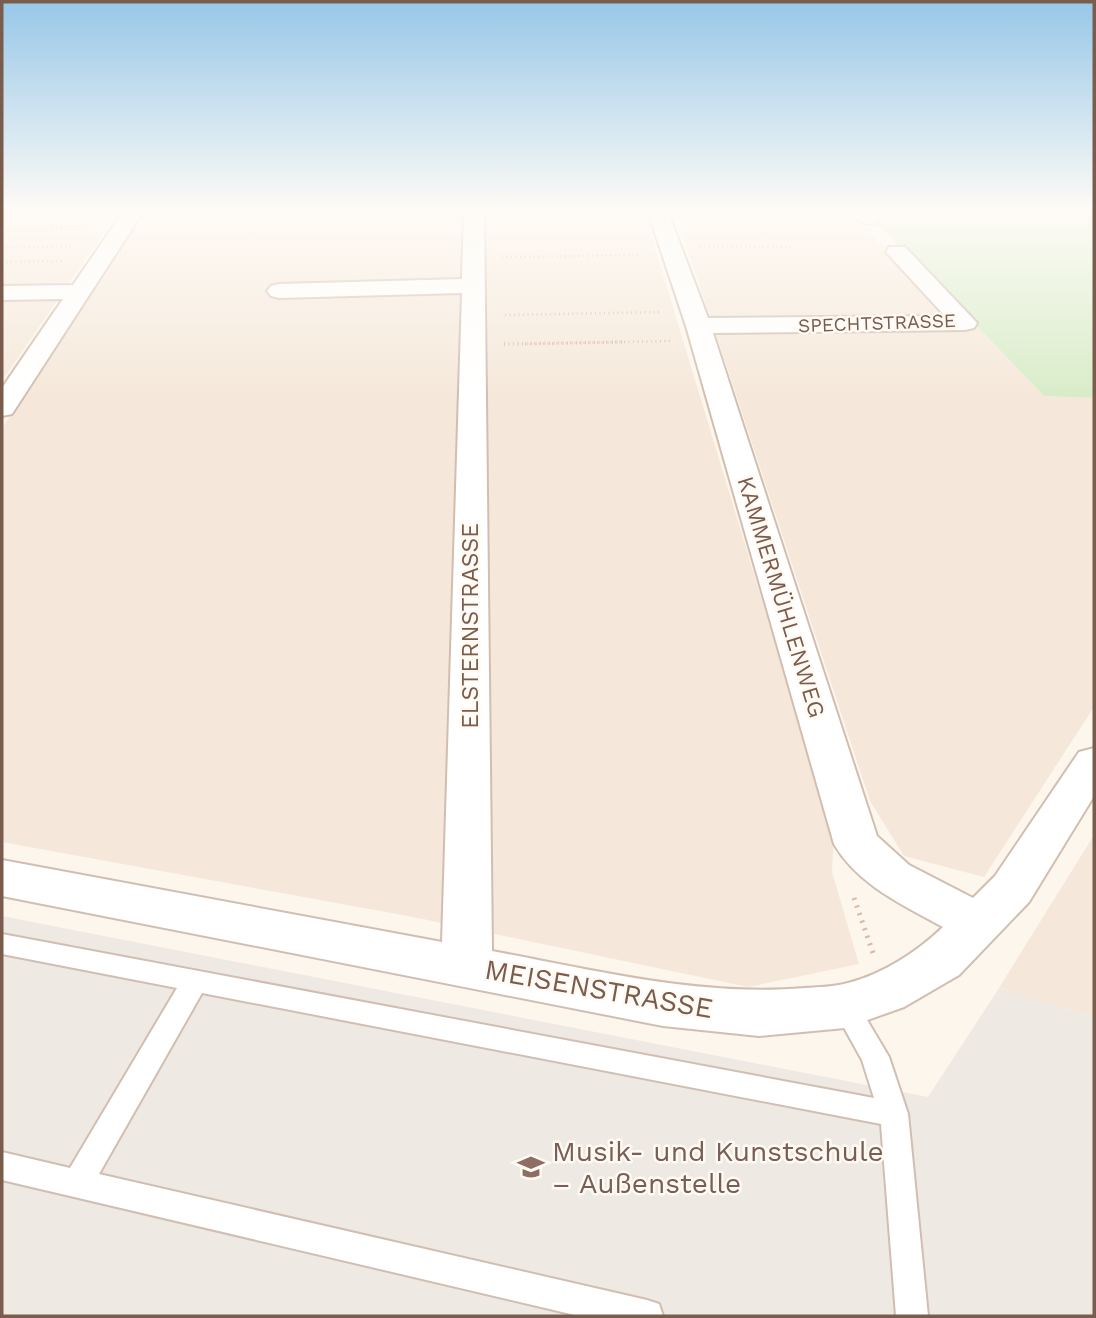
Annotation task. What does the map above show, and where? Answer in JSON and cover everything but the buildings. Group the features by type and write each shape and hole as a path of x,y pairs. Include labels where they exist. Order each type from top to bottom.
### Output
{"street":[{"path":"2,408 92,274"},
{"name":"ELSTERNSTRASSE","path":"467,966 473,274"},
{"name":"KAMMERMÜHLENWEG","path":"679,274 698,326 857,844 892,877 978,923"},
{"name":"SPECHTSTRASSE","path":"698,326 965,323 918,274"},
{"path":"279,291 473,301"},
{"path":"2,293 80,292"},
{"name":"MEISENSTRASSE","path":"2,878 663,1004 759,1014 866,999 941,961 1012,889 1094,762"}],"lane":[{"path":"2,944 894,1114"},
{"path":"78,1183 195,981"},
{"path":"866,999 875,1057 894,1114 912,1316"},
{"path":"2,1166 647,1316"}],"path":[{"path":"473,301 580,274"},
{"path":"473,301 698,326"},
{"path":"473,301 698,326"},
{"path":"857,844 847,877 866,999"}],"shaded area":[{"path":"2,274 76,274 2,381"},
{"path":"104,274 663,274 834,837 832,872 859,964 748,987 413,917 2,842 2,428"},
{"path":"696,274 908,274 950,318 711,320"},
{"path":"978,328 1044,396 1094,398 1094,707 984,877 904,856 870,801 715,331"},
{"path":"1094,835 1094,1018 999,988"},
{"path":"2,916 928,1097 999,988 1094,1018 1094,1316 2,1316"}],"green space":[{"path":"926,274 1094,274 1094,398 1044,396"}],"place":[{"name":"Musik- und Kunstschule – Außenstelle","path":"531,1167"}]}
